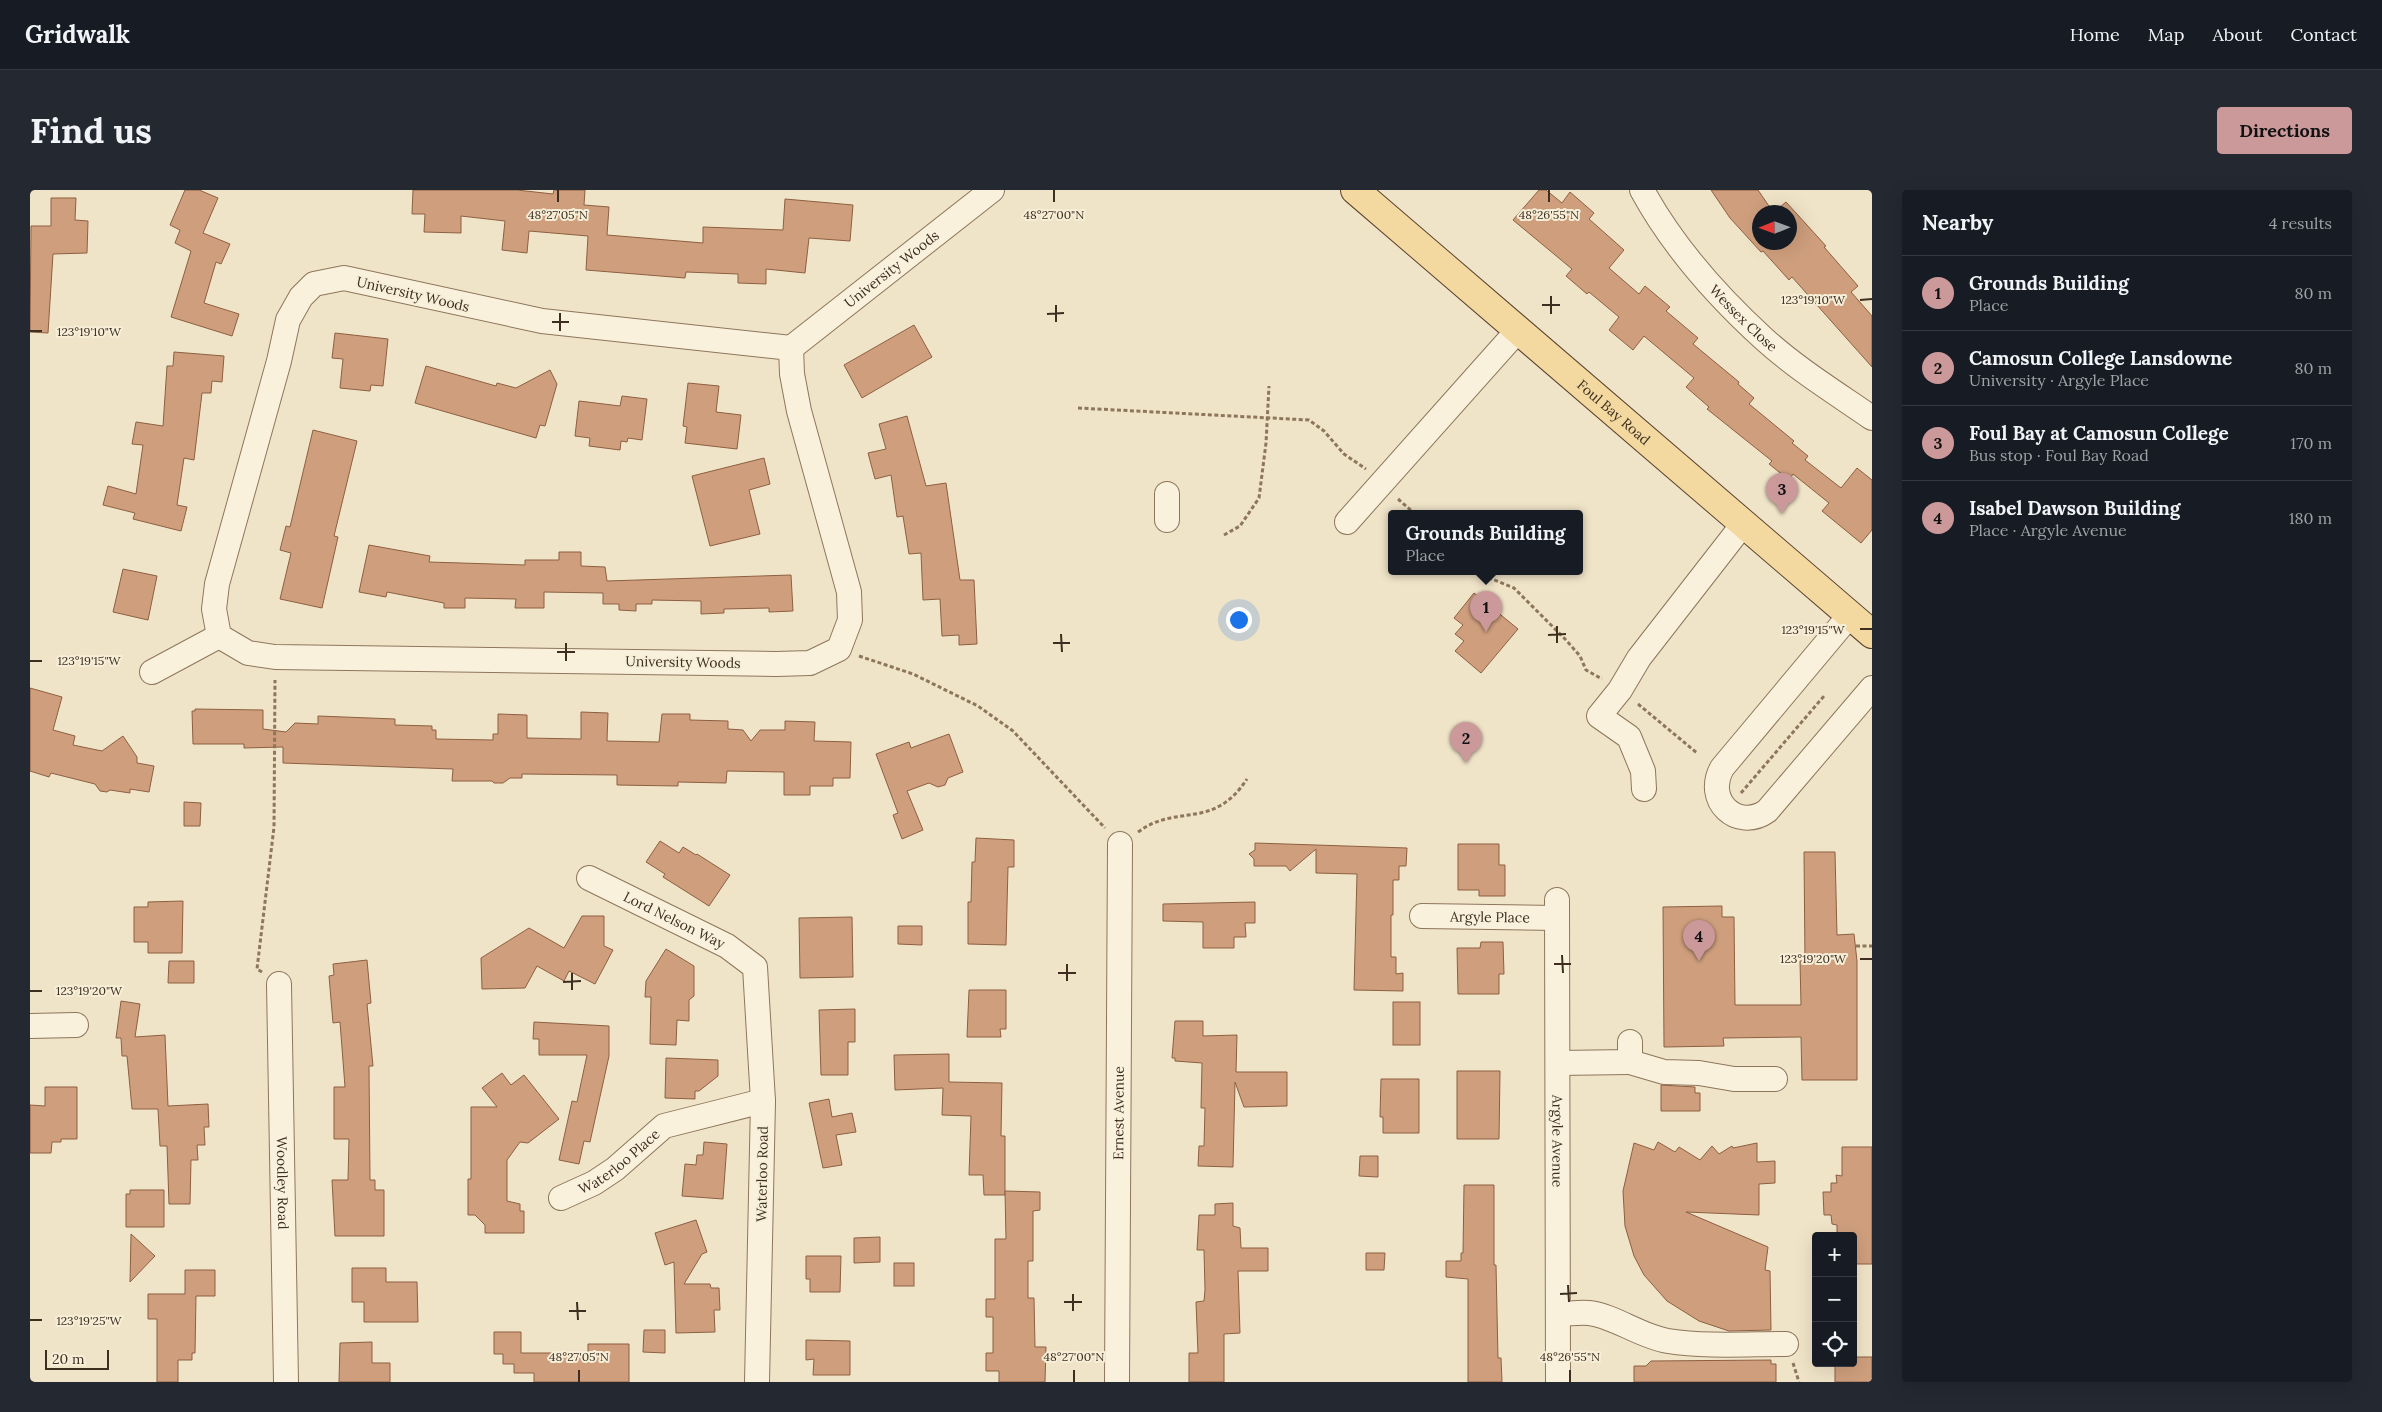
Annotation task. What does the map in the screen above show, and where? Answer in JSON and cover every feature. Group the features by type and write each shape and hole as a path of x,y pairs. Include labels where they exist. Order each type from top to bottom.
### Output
{"main road":[{"name":"Foul Bay Road","path":"1355,190 1872,634"}],"street":[{"name":"University Woods","path":"839,649 810,663 776,664 275,656 248,652 219,636 214,610 217,584 279,361 288,320 301,297 314,284 344,278 542,322 791,348 992,190"},
{"name":"Wessex Close","path":"1642,190 1651,207 1704,278 1765,340 1815,379 1872,418"},
{"path":"1347,522 1519,329"},
{"path":"791,348 792,374 799,412 849,592 850,620 839,649"},
{"path":"1167,494 1167,520"},
{"path":"1639,778 1629,737 1599,716 1620,690 1639,658 1744,523"},
{"path":"1850,615 1722,768 1715,788 1720,803 1742,818 1758,818 1767,811 1872,688"},
{"path":"152,672 219,636"},
{"name":"Ernest Avenue","path":"1117,1382 1120,844"},
{"name":"Lord Nelson Way","path":"589,878 727,946 755,967"},
{"name":"Argyle Place","path":"1422,916 1557,909"},
{"name":"Argyle Avenue","path":"1557,909 1558,1382"},
{"name":"Waterloo Road","path":"755,967 763,1101 757,1382"},
{"name":"Woodley Road","path":"279,984 286,1382"},
{"path":"30,1026 76,1025"},
{"path":"1558,1063 1630,1052 1664,1072 1699,1073 1734,1079 1775,1079"},
{"name":"Waterloo Place","path":"561,1198 594,1183 615,1169 664,1126 763,1101"},
{"path":"1558,1314 1589,1313 1615,1321 1642,1334 1689,1343 1786,1344"}],"path":[{"path":"1224,535 1240,526 1259,498 1269,386"},
{"path":"1078,408 1309,420 1324,431 1344,454 1358,462 1411,510"},
{"path":"1483,575 1514,588 1566,640 1580,656 1586,670 1620,690 1697,753"},
{"path":"839,649 913,674 978,706 1013,732 1120,844 1149,823 1216,810 1237,795 1247,779"},
{"path":"275,656 274,827 257,969 279,984"},
{"path":"1731,812 1746,786 1824,696"},
{"path":"1856,946 1872,946"}],"building":[{"path":"185,190 199,190 218,198 203,233 230,244 221,264 216,262 204,303 239,314 232,336 171,317 191,251 175,243 180,230 170,225"},
{"path":"413,190 517,190 553,194 554,190 585,190 584,205 609,207 607,235 703,243 703,227 783,230 785,199 853,205 850,241 809,238 805,273 766,269 766,284 738,283 738,274 686,272 685,278 586,270 588,236 529,231 527,253 502,250 505,221 461,216 461,233 424,232 425,214 412,214"},
{"path":"1539,190 1546,190 1562,203 1570,192 1594,213 1589,219 1624,250 1609,268 1639,294 1645,286 1670,307 1666,311 1698,338 1693,344 1739,382 1738,384 1754,398 1749,404 1794,441 1792,443 1808,456 1805,460 1841,488 1857,468 1872,480 1872,530 1861,543 1822,511 1829,503 1793,474 1789,480 1769,464 1772,461 1707,409 1709,407 1686,387 1694,378 1644,336 1633,350 1609,330 1619,317 1566,276 1572,269 1513,220"},
{"path":"1711,190 1758,190 1768,205 1752,205 1752,242 1730,218"},
{"path":"51,198 76,198 75,220 88,221 87,253 53,254 48,333 30,332 31,226 51,226"},
{"path":"1797,214 1858,286 1851,292 1872,316 1872,367 1792,277 1789,280 1763,251 1759,250 1797,250"},
{"path":"914,325 932,357 862,398 844,365"},
{"path":"335,333 388,339 383,386 371,385 370,391 340,388 343,359 332,358"},
{"path":"174,352 224,356 222,382 212,381 211,393 202,393 194,460 184,458 177,505 187,507 181,531 133,519 135,513 103,505 108,486 136,494 143,445 132,444 136,422 163,426 167,366 173,366"},
{"path":"426,366 496,386 497,383 516,388 550,370 557,384 545,426 540,425 536,438 415,403"},
{"path":"688,383 719,386 716,412 741,415 737,449 685,443 687,427 683,426"},
{"path":"622,396 647,399 642,440 628,438 627,442 621,441 620,450 589,446 590,438 575,436 579,401 620,406"},
{"path":"907,416 926,486 946,483 960,580 974,580 977,644 959,645 959,635 942,636 940,599 923,600 921,553 909,554 903,516 897,517 891,475 875,479 868,453 886,449 879,424"},
{"path":"313,430 357,441 334,536 338,537 322,608 280,599 291,553 280,550 286,526 290,527"},
{"path":"764,458 770,484 749,490 760,534 710,546 692,476"},
{"path":"369,545 430,556 429,562 525,565 525,560 559,560 559,552 581,552 581,566 605,567 607,581 791,575 793,611 769,612 769,608 724,609 724,613 701,614 701,601 652,600 652,604 636,604 636,611 619,610 619,604 603,604 603,593 544,592 544,608 515,608 516,599 465,598 465,608 444,608 444,603 387,592 386,597 359,592"},
{"path":"123,569 157,576 148,620 113,612"},
{"path":"1474,593 1518,629 1481,673 1455,651 1464,641 1455,634 1463,625 1454,618"},
{"path":"30,688 62,697 53,730 75,736 73,745 102,751 123,736 137,757 137,763 154,766 149,792 130,789 130,793 110,790 107,792 100,791 95,784 51,773 49,777 30,771"},
{"path":"195,709 263,710 263,729 286,732 295,723 318,724 318,716 395,719 395,725 432,726 432,730 436,730 436,739 493,740 493,734 498,734 498,714 527,715 527,738 581,739 581,712 608,713 607,741 659,742 662,714 690,714 690,720 728,721 728,729 743,730 751,741 760,730 785,730 785,721 815,722 814,741 851,742 850,778 833,778 833,786 810,786 810,795 784,795 784,772 727,771 726,783 678,782 678,786 617,785 617,775 522,774 522,778 510,778 503,783 494,783 492,781 452,781 453,769 283,763 283,747 244,748 244,744 193,744 192,711 195,711"},
{"path":"949,734 963,772 948,778 945,785 938,787 929,783 907,791 923,830 902,839 893,815 898,813 876,754 909,742 911,748"},
{"path":"184,802 201,803 200,826 184,826"},
{"path":"976,838 1014,840 1014,867 1008,867 1006,945 968,944 968,902 971,902 972,862 975,862"},
{"path":"660,841 679,853 683,847 730,875 709,906 663,877 665,874 646,862"},
{"path":"1255,843 1407,848 1406,866 1399,866 1399,880 1393,880 1393,915 1391,915 1391,957 1396,957 1396,974 1403,973 1403,991 1354,990 1357,874 1316,873 1316,849 1290,871 1286,866 1254,866 1254,859 1249,854 1255,850"},
{"path":"1458,844 1499,844 1499,865 1505,865 1505,896 1479,896 1479,890 1458,890"},
{"path":"1804,852 1835,852 1837,935 1854,934 1857,961 1857,1080 1802,1080 1801,1037 1723,1038 1724,1046 1664,1047 1663,907 1722,906 1722,917 1734,917 1735,1005 1801,1005 1800,961 1805,961"},
{"path":"183,901 182,953 148,953 148,942 134,942 134,907 148,907 148,902"},
{"path":"1255,902 1255,923 1245,923 1246,937 1234,937 1234,948 1203,948 1203,922 1163,921 1163,904"},
{"path":"582,916 604,916 604,946 613,950 595,984 569,971 564,981 537,966 525,988 482,989 481,958 529,928 564,948"},
{"path":"852,917 853,977 800,978 799,918"},
{"path":"898,926 922,926 922,945 898,944"},
{"path":"1481,942 1503,942 1504,974 1499,974 1499,994 1458,994 1457,948 1480,948"},
{"path":"666,949 694,966 694,996 689,1000 689,1021 677,1020 676,1045 650,1044 651,997 645,997 646,981"},
{"path":"367,960 371,1003 367,1004 373,1066 369,1066 370,1180 375,1180 375,1190 384,1190 384,1236 335,1236 332,1180 348,1180 349,1139 334,1139 334,1087 345,1087 340,1022 333,1023 329,976 334,975 333,964"},
{"path":"169,961 194,961 194,983 168,983"},
{"path":"969,990 1006,990 1006,1029 1000,1029 1001,1037 967,1037"},
{"path":"121,1001 140,1004 135,1037 165,1035 168,1106 208,1104 209,1127 204,1127 205,1145 197,1145 198,1160 191,1160 190,1204 169,1204 167,1146 160,1146 158,1109 132,1109 127,1056 122,1056 121,1038 116,1038"},
{"path":"1393,1002 1420,1002 1420,1045 1393,1045"},
{"path":"855,1009 855,1042 848,1042 848,1075 821,1075 819,1010"},
{"path":"1175,1021 1203,1021 1203,1036 1237,1035 1236,1072 1287,1072 1287,1106 1244,1107 1235,1082 1233,1167 1198,1166 1199,1146 1204,1146 1205,1108 1201,1108 1202,1063 1175,1061 1175,1058 1172,1058"},
{"path":"534,1022 609,1026 609,1056 590,1142 584,1141 579,1164 559,1160 572,1101 577,1102 587,1055 539,1055 539,1039 533,1039"},
{"path":"949,1054 949,1082 1002,1083 1001,1136 1005,1136 1005,1195 984,1195 983,1175 969,1175 971,1116 942,1115 943,1088 895,1090 894,1055"},
{"path":"666,1058 718,1060 718,1076 699,1091 695,1091 695,1099 665,1098"},
{"path":"1457,1071 1500,1071 1499,1139 1457,1139"},
{"path":"502,1073 511,1085 524,1075 559,1119 528,1143 520,1142 507,1160 507,1201 520,1204 520,1211 524,1211 524,1233 485,1233 485,1225 475,1215 468,1215 468,1179 471,1179 471,1107 497,1107 482,1088"},
{"path":"1381,1079 1419,1079 1419,1133 1383,1133 1383,1117 1380,1117"},
{"path":"1661,1085 1695,1087 1695,1093 1700,1093 1700,1111 1661,1111"},
{"path":"45,1087 77,1087 77,1139 61,1139 61,1142 52,1142 51,1153 30,1153 30,1105 45,1106"},
{"path":"829,1099 832,1117 852,1113 856,1132 836,1135 842,1165 823,1168 809,1103"},
{"path":"704,1142 727,1144 723,1199 682,1196 685,1164 696,1165 697,1155 703,1155"},
{"path":"1658,1142 1675,1152 1679,1147 1700,1160 1712,1146 1719,1154 1732,1146 1733,1148 1757,1143 1757,1162 1775,1161 1775,1183 1759,1184 1759,1215 1686,1212 1768,1247 1765,1270 1770,1271 1771,1330 1729,1331 1699,1321 1667,1301 1644,1275 1634,1256 1625,1226 1623,1191 1634,1143 1654,1150"},
{"path":"1842,1147 1872,1147 1872,1264 1857,1264 1857,1232 1837,1232 1837,1225 1832,1224 1831,1215 1824,1215 1823,1192 1831,1192 1831,1183 1837,1183 1836,1175 1842,1176"},
{"path":"1360,1156 1378,1156 1378,1177 1359,1176"},
{"path":"1464,1185 1494,1185 1494,1265 1496,1265 1498,1358 1501,1358 1502,1382 1468,1382 1468,1279 1446,1277 1446,1261 1461,1261 1461,1253 1463,1253"},
{"path":"130,1190 164,1190 164,1227 126,1227 126,1194 130,1194"},
{"path":"1005,1191 1040,1192 1040,1210 1033,1211 1033,1261 1028,1261 1028,1298 1034,1298 1035,1347 1046,1347 1045,1382 999,1382 999,1371 986,1371 986,1353 993,1353 993,1317 986,1317 986,1299 995,1299 995,1239 1006,1239"},
{"path":"1233,1203 1233,1226 1240,1228 1241,1248 1268,1248 1268,1271 1238,1271 1240,1333 1224,1334 1224,1382 1189,1382 1189,1353 1198,1353 1196,1302 1204,1301 1205,1290 1204,1250 1197,1250 1199,1215 1215,1215 1215,1204"},
{"path":"696,1220 707,1252 702,1254 684,1284 710,1284 711,1288 719,1288 720,1310 714,1310 715,1332 676,1333 674,1262 665,1265 655,1233"},
{"path":"131,1234 155,1256 130,1282"},
{"path":"880,1237 880,1262 854,1263 854,1238"},
{"path":"1366,1253 1385,1253 1384,1270 1366,1270"},
{"path":"806,1256 841,1256 840,1292 810,1292 810,1279 806,1279"},
{"path":"894,1263 914,1263 914,1286 894,1286"},
{"path":"352,1268 386,1268 386,1282 417,1282 418,1322 364,1322 364,1302 352,1302"},
{"path":"185,1270 215,1270 215,1296 196,1296 195,1353 192,1353 192,1360 178,1360 178,1382 157,1382 157,1319 148,1319 148,1294 185,1294"},
{"path":"644,1330 665,1330 665,1353 643,1352"},
{"path":"494,1332 521,1332 521,1353 588,1353 588,1344 629,1344 629,1382 534,1382 534,1373 514,1373 514,1364 503,1364 503,1354 494,1354"},
{"path":"806,1340 850,1341 850,1375 813,1375 814,1359 806,1360"},
{"path":"372,1342 372,1363 390,1363 390,1382 339,1382 340,1343"},
{"path":"1857,1357 1872,1357 1872,1382 1835,1382 1835,1367 1857,1367"},
{"path":"1771,1360 1771,1364 1776,1364 1776,1382 1634,1382 1634,1366 1646,1366 1651,1361"}],"place":[{"name":"Foul Bay at Camosun College","path":"1782,514"},
{"name":"Grounds Building","path":"1486,632"},
{"name":"Camosun College Lansdowne","path":"1466,763"},
{"name":"Isabel Dawson Building","path":"1699,961"}]}
